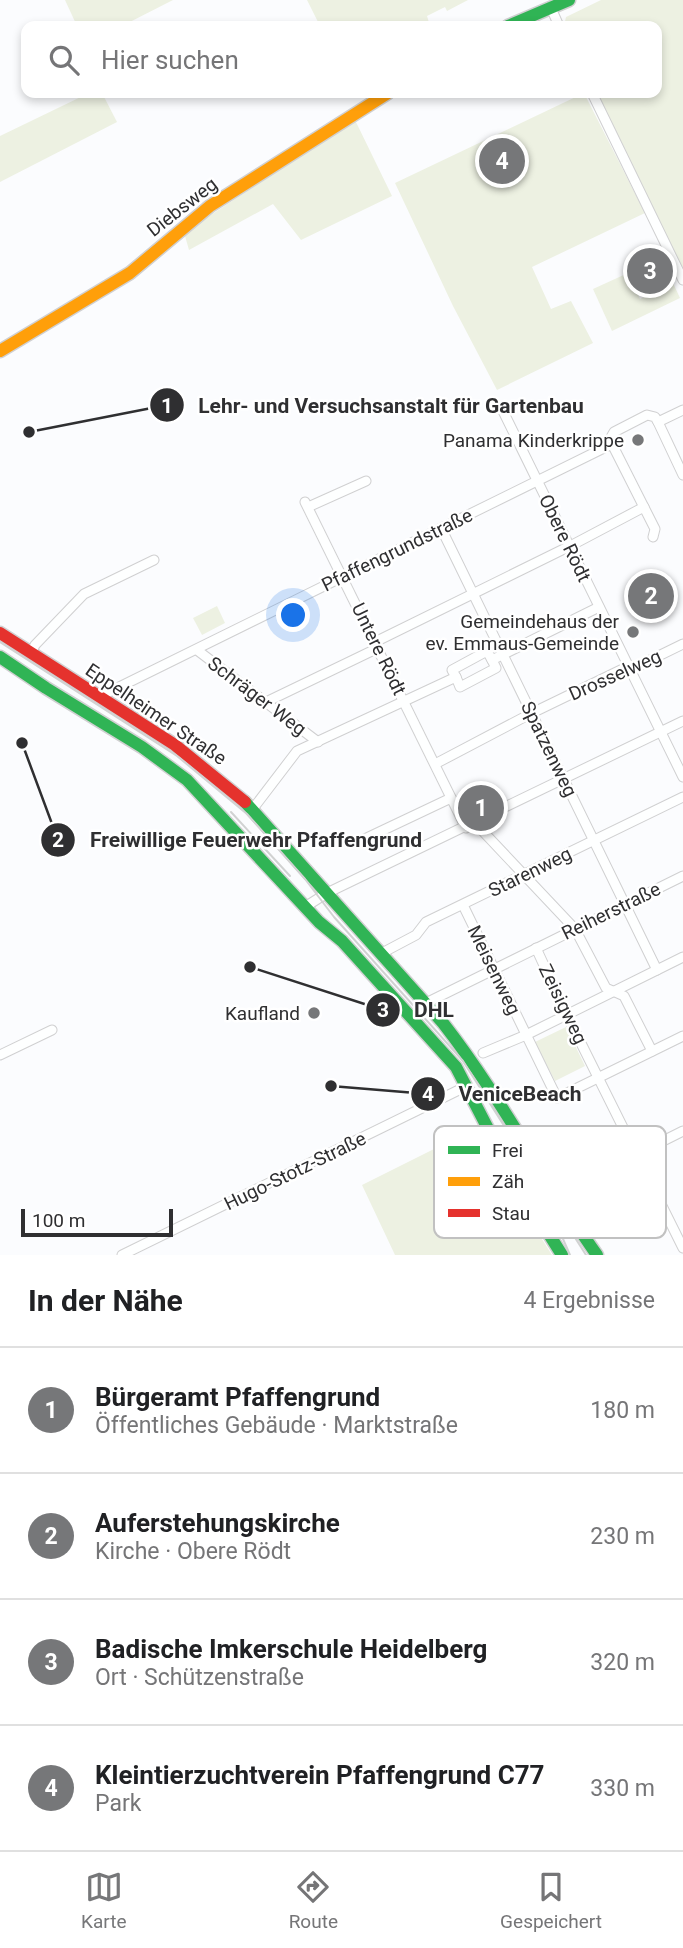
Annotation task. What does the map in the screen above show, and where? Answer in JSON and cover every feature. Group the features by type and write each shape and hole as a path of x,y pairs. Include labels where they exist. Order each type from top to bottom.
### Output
{"main road":[{"path":"520,21 569,0"},
{"name":"Diebsweg","path":"0,351 130,273 210,206 380,98"},
{"name":"Eppelheimer Straße","path":"0,633 203,766 252,810 426,1003 472,1060 515,1126"},
{"path":"1,658 20,665 31,654"},
{"name":"Eppelheimer Straße","path":"1,658 187,779 305,907 342,941 426,1030 456,1068 487,1126"},
{"path":"42,687 53,668"},
{"name":"Eppelheimer Straße","path":"551,1238 562,1255"},
{"name":"Eppelheimer Straße","path":"585,1238 597,1255"}],"street":[{"path":"551,8 557,21"},
{"path":"594,98 683,280"},
{"name":"Pfaffengrundstraße","path":"102,699 106,694 612,444 610,439 614,432 647,415 658,422 683,410"},
{"name":"Obere Rödt","path":"503,411 683,777"},
{"path":"658,422 683,475"},
{"path":"612,444 655,528 653,537"},
{"name":"Untere Rödt","path":"366,481 306,504 451,798 470,826"},
{"path":"266,702 644,507"},
{"name":"Spatzenweg","path":"441,528 657,970"},
{"path":"31,654 35,645 84,594 154,560"},
{"path":"492,660 599,607"},
{"name":"Drosselweg","path":"435,764 532,713 629,667 636,667 683,645"},
{"name":"Schräger Weg","path":"197,650 318,742"},
{"path":"487,651 492,660 496,668 460,687 452,670 487,651"},
{"path":"252,810 297,751 456,677"},
{"path":"305,907 327,893 683,721"},
{"name":"Starenweg","path":"382,953 416,935 426,922 683,797"},
{"path":"356,843 451,798"},
{"path":"470,826 575,929 606,988 624,996 652,1051"},
{"name":"Reiherstraße","path":"426,1003 683,876"},
{"name":"Meisenweg","path":"463,905 557,1098 600,1077"},
{"name":"Zeisigweg","path":"536,948 624,1126"},
{"path":"483,1053 526,1035 683,957"},
{"path":"0,1055 52,1030"},
{"path":"600,1077 683,1036"},
{"name":"Hugo-Stotz-Straße","path":"122,1255 467,1086"},
{"path":"666,1140 683,1131"},
{"name":"Zeisigweg","path":"666,1209 680,1235 683,1248"}],"shaded area":[{"path":"65,0 173,0 132,21 75,21"},
{"path":"307,0 468,0 447,11 445,7 427,16 428,21 318,21"},
{"path":"601,0 683,0 683,272 598,98 662,98 662,21 565,21 566,17"},
{"path":"79,98 105,98 117,122 0,182 0,136"},
{"path":"574,98 587,98 645,213 532,267 551,309 571,301 593,343 497,390 453,306 395,183"},
{"path":"355,120 392,196 301,240 273,204 189,250 185,236 188,230"},
{"path":"628,273 640,299 673,283 680,298 612,331 593,289"},
{"path":"217,606 225,623 202,635 193,618"},
{"path":"566,1027 585,1066 555,1081 535,1042"},
{"path":"434,1149 434,1238 541,1238 552,1255 395,1255 362,1185"}],"tram line":[{"path":"0,642 177,756 247,814 305,879 334,917 463,1061 504,1126"},
{"path":"231,812 290,876"},
{"path":"563,1238 570,1255"},
{"path":"575,1238 586,1255"}],"traffic: fast":[{"path":"520,21 569,0"},
{"path":"0,657 142,747 187,780 319,922 342,941 456,1067 487,1126"},
{"path":"245,802 443,1023 484,1079 513,1126"},
{"path":"551,1238 562,1255"},
{"path":"586,1238 597,1255"}],"traffic: slow":[{"path":"0,351 130,273 210,206 380,98"}],"traffic: jam":[{"path":"0,633 175,745 245,802"}],"place":[{"name":"Kleintierzuchtverein Pfaffengrund C77","path":"502,161"},
{"name":"Badische Imkerschule Heidelberg","path":"650,271"},
{"name":"Lehr- und Versuchsanstalt für Gartenbau","path":"29,432"},
{"name":"Panama Kinderkrippe","path":"638,440"},
{"name":"Auferstehungskirche","path":"651,596"},
{"name":"Gemeindehaus der ev. Emmaus-Gemeinde","path":"633,632"},
{"name":"Freiwillige Feuerwehr Pfaffengrund","path":"22,743"},
{"name":"Bürgeramt Pfaffengrund","path":"481,808"},
{"name":"DHL","path":"250,967"},
{"name":"Kaufland","path":"314,1013"},
{"name":"VeniceBeach","path":"331,1086"}]}
